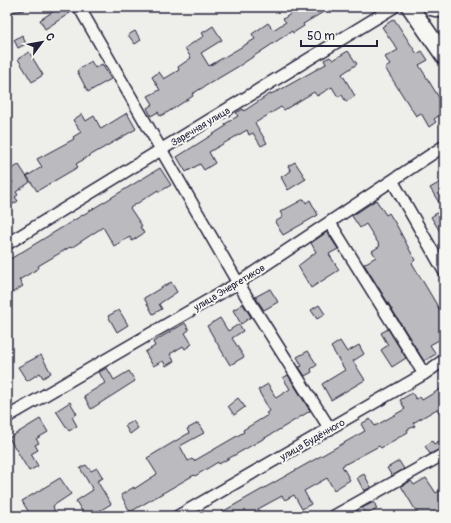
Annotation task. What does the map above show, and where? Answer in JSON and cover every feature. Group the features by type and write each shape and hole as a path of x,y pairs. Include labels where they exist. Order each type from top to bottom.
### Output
{"main road":[{"path":"410,7 444,56"}],"street":[{"path":"79,7 238,283 330,429"},
{"name":"Заречная улица","path":"7,244 394,7"},
{"path":"424,28 437,8"},
{"name":"улица Энергетиков","path":"7,417 238,283 393,182 444,146"},
{"path":"393,182 444,271"},
{"path":"330,223 424,374"},
{"name":"улица Будённого","path":"178,516 424,374 444,360"},
{"path":"334,516 444,454"}],"lane":[{"path":"7,9 22,7"}],"building":[{"path":"60,7 66,7 70,13 45,29 40,20"},
{"path":"301,7 332,7 303,24 304,26 293,33 292,31 239,66 192,94 193,96 168,112 160,116 158,112 151,116 147,108 153,104 148,96 160,90 152,77 159,72 164,79 179,70 178,67 191,58 185,48 204,36 202,33 213,26 222,40 201,53 209,66 255,39 252,34 268,23 273,30 286,22 283,19"},
{"path":"394,19 417,54 422,51 428,60 419,65 441,101 444,100 444,112 434,119 436,122 429,127 421,113 416,116 385,68 390,65 385,57 398,50 382,27"},
{"path":"135,31 141,40 135,44 128,35"},
{"path":"22,35 26,44 18,48 14,40"},
{"path":"348,51 357,64 342,74 355,96 346,102 342,95 338,97 332,87 317,96 314,92 284,110 281,107 255,123 267,143 261,146 253,133 249,135 247,130 209,152 215,163 204,170 200,164 186,172 177,157 226,126 225,124 238,116 236,113 243,109 244,111 268,95 280,90 326,64 324,60 330,57 333,60"},
{"path":"29,52 43,75 32,82 18,59"},
{"path":"91,61 95,68 102,64 111,79 88,92 77,71"},
{"path":"127,113 136,129 76,164 78,167 37,191 27,176 42,167 37,159 74,139 73,137 81,132 73,120 82,114 86,121 94,116 101,129"},
{"path":"295,162 306,179 288,190 281,177 291,171 288,166"},
{"path":"19,165 30,182 16,192 18,195 15,197 18,201 7,208 7,179 11,184 13,183 7,171"},
{"path":"160,168 171,185 159,192 158,190 130,208 142,226 140,227 144,233 132,241 130,237 114,246 103,227 71,248 70,247 38,266 39,268 19,280 23,286 7,296 7,261"},
{"path":"444,180 444,238 431,217 443,209 430,188"},
{"path":"304,199 306,203 310,200 318,215 283,235 275,222 283,217 280,212"},
{"path":"376,200 386,215 389,213 397,226 415,260 412,263 444,317 444,337 430,345 436,354 424,361 364,264 376,257 372,251 380,246 366,224 360,228 352,216"},
{"path":"327,232 338,249 329,254 339,270 311,288 298,266 316,252 311,243"},
{"path":"171,282 177,292 159,304 162,309 153,314 144,298"},
{"path":"270,289 278,302 264,310 255,297"},
{"path":"243,304 251,317 241,324 233,310"},
{"path":"319,305 325,314 317,319 311,310"},
{"path":"119,310 128,325 117,332 108,316"},
{"path":"220,318 228,331 239,324 243,331 232,338 244,357 230,365 207,326"},
{"path":"185,323 189,330 185,333 192,344 185,349 183,346 170,354 174,361 166,366 163,361 153,366 145,352 155,346 153,342"},
{"path":"388,329 406,358 392,367 381,350 388,345 381,333"},
{"path":"340,341 347,352 359,345 364,354 353,361 365,380 331,400 322,384 345,370 331,347"},
{"path":"308,351 317,365 311,369 312,372 305,376 299,367 302,366 297,357"},
{"path":"41,355 51,373 43,378 40,373 27,381 18,367"},
{"path":"107,368 114,380 129,371 135,381 91,409 84,396 105,383 99,372"},
{"path":"288,375 310,411 219,464 218,462 130,512 121,495 134,487 134,489 157,474 147,458 189,433 187,429 198,423 204,433 180,446 188,461 192,459 194,461 244,432 243,430 268,415 266,413 270,411 258,390 268,384 276,398 290,389 283,378"},
{"path":"444,387 444,420 437,409 413,423 415,426 407,430 408,432 381,448 379,446 342,466 350,480 334,490 327,478 304,491 311,504 302,509 294,495 285,500 282,496 258,509 262,516 215,516 365,431 361,424 370,419 375,426 405,409 400,400 412,393 416,399 420,397 422,400"},
{"path":"238,398 245,407 234,415 228,406"},
{"path":"70,402 77,414 72,417 77,426 69,431 56,411"},
{"path":"40,419 48,432 36,439 39,443 35,445 38,450 31,454 38,466 29,471 9,438"},
{"path":"133,421 138,428 130,434 125,426"},
{"path":"444,438 444,447 430,454 425,446 432,441 434,444"},
{"path":"399,461 404,469 392,476 387,468"},
{"path":"86,465 91,471 97,468 103,478 97,481 111,504 91,516 85,516 76,501 93,490 80,468"},
{"path":"364,474 371,487 364,491 357,478"},
{"path":"60,478 71,494 53,506 56,516 31,516 22,501"},
{"path":"426,478 436,493 444,488 444,516 419,516 401,486 411,481 414,485"},
{"path":"374,502 377,509 366,515 362,508"}]}
